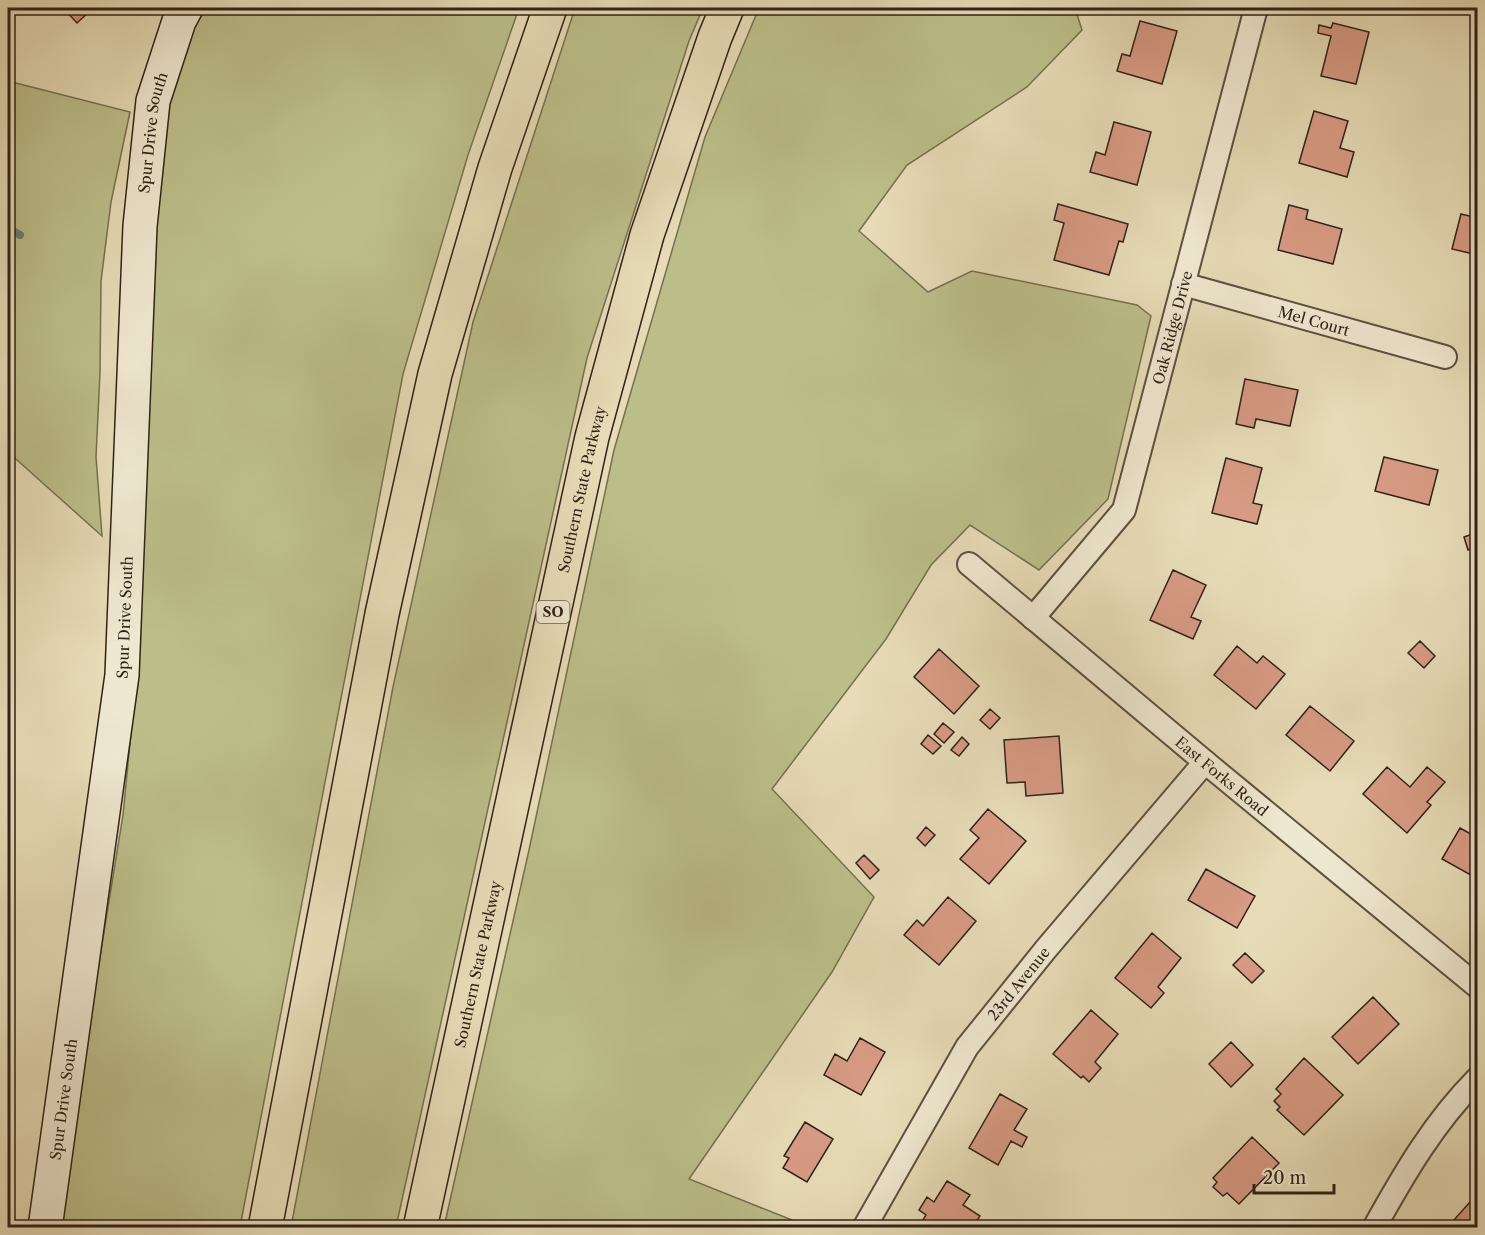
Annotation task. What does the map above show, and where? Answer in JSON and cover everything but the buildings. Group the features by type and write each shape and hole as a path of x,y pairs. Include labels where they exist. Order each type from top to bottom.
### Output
{"highway":[{"path":"265,1227 382,614 435,374 495,168 550,8"},
{"name":"Southern State Parkway","path":"420,1227 592,437 647,235 727,8"}],"street":[{"name":"Spur Drive South","path":"40,1227 122,675 140,226 153,101 178,21 186,8"},
{"name":"Oak Ridge Drive","path":"1033,618 1124,510 1256,8"},
{"name":"Mel Court","path":"1183,284 1445,357"},
{"name":"East Forks Road","path":"969,564 1478,987"},
{"name":"23rd Avenue","path":"864,1227 967,1047 1046,949 1205,762"},
{"path":"1374,1227 1416,1154 1460,1095 1478,1078"}],"green space":[{"path":"201,8 519,8 468,155 403,374 240,1227 56,1228 123,815 136,682 156,193 170,83"},
{"path":"575,8 703,8 689,41 587,358 396,1227 291,1227 393,687 473,322"},
{"path":"759,8 1075,8 1082,30 1027,87 907,165 859,231 928,292 972,271 1137,305 1151,316 1108,499 1039,570 970,525 931,565 886,639 772,789 874,897 832,972 689,1179 792,1220 790,1227 444,1227 529,850 614,450 705,137"},
{"path":"8,81 130,112 111,202 101,281 96,457 102,536 8,452"}],"waterway":[{"path":"8,228 20,235"}]}
